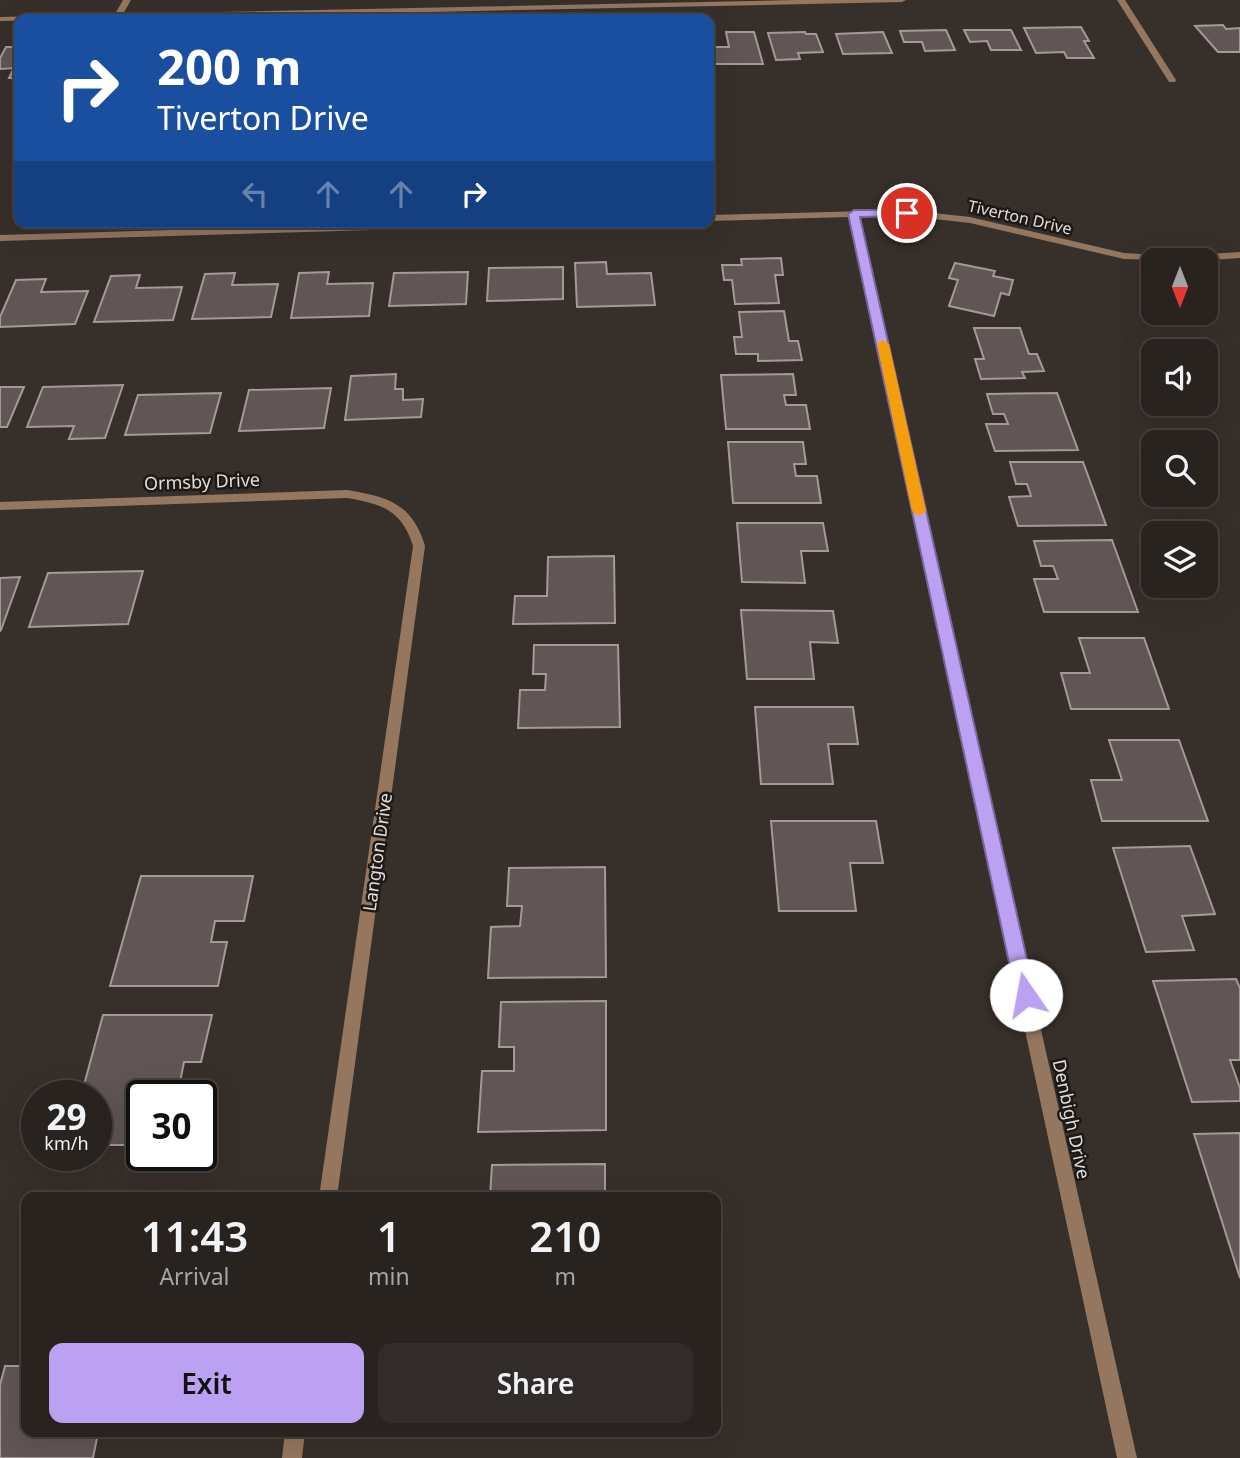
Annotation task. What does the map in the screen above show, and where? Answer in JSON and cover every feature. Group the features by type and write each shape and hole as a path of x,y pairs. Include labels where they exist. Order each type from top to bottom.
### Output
{"street":[{"path":"177,14 441,5 902,0"},
{"path":"1121,0 1172,80"},
{"name":"Tiverton Drive","path":"714,218 907,213 970,220 1124,256 1178,259 1240,255"},
{"name":"Denbigh Drive","path":"854,214 1127,1458"},
{"path":"0,237 325,228"},
{"name":"Ormsby Drive","path":"0,506 348,494 380,499 401,511"},
{"name":"Langton Drive","path":"329,1192 419,546 415,528 401,511"},
{"path":"292,1458 294,1437"}],"building":[{"path":"1223,25 1226,29 1240,28 1240,52 1218,52 1195,26"},
{"path":"1081,27 1089,41 1084,41 1094,58 1067,58 1064,52 1036,53 1024,28"},
{"path":"946,30 955,50 925,51 922,42 904,42 900,31"},
{"path":"964,30 1011,30 1021,50 991,50 987,41 970,42"},
{"path":"726,32 754,32 763,64 714,64 714,47 729,47"},
{"path":"883,32 892,53 843,54 836,34"},
{"path":"768,33 816,34 823,52 798,53 800,59 776,60"},
{"path":"6,47 14,47 14,68 0,69 0,58"},
{"path":"781,258 783,275 775,275 779,303 735,304 732,280 724,280 722,265 742,265 741,259"},
{"path":"606,262 607,274 651,273 655,305 577,307 575,263"},
{"path":"955,263 995,271 993,276 1013,280 1009,295 1001,293 994,316 949,306 958,280 949,278"},
{"path":"563,267 563,299 487,301 489,268"},
{"path":"329,272 327,284 373,283 369,316 291,318 299,273"},
{"path":"468,272 466,304 389,306 394,273"},
{"path":"235,273 232,285 278,284 271,317 192,319 205,274"},
{"path":"140,275 136,288 182,287 173,320 94,322 111,276"},
{"path":"46,279 41,292 88,291 75,324 0,327 0,317 16,280"},
{"path":"784,311 789,341 798,341 802,360 758,361 758,354 736,354 734,337 742,337 739,312"},
{"path":"974,328 1020,328 1029,354 1037,354 1044,371 1022,372 1025,378 981,379 975,359 984,359"},
{"path":"396,374 395,389 403,389 403,400 423,399 421,417 345,420 351,376"},
{"path":"793,374 796,395 784,395 786,405 806,405 810,429 726,429 721,375"},
{"path":"123,385 105,438 69,439 74,426 27,427 43,387"},
{"path":"0,387 24,387 7,427 0,427"},
{"path":"331,388 324,428 239,431 249,390"},
{"path":"221,393 210,433 125,435 138,395"},
{"path":"1057,393 1078,450 995,451 986,424 1008,424 1004,414 993,414 987,394"},
{"path":"728,442 803,442 806,464 794,464 796,476 817,476 821,503 733,503"},
{"path":"1010,462 1083,462 1106,525 1018,526 1009,497 1031,496 1027,484 1016,484"},
{"path":"737,523 823,523 828,551 801,551 805,583 742,582"},
{"path":"1112,540 1138,612 1044,612 1034,579 1058,579 1053,566 1041,566 1034,541"},
{"path":"614,556 615,623 513,624 515,596 547,596 548,557"},
{"path":"143,571 128,624 29,627 48,573"},
{"path":"20,577 1,630 0,631 0,578"},
{"path":"741,610 833,611 838,643 810,642 814,679 747,679"},
{"path":"1079,638 1144,638 1169,709 1071,709 1061,673 1090,673"},
{"path":"534,645 618,645 620,727 518,728 520,690 545,690 546,674 533,674"},
{"path":"755,707 853,707 858,744 828,744 833,784 761,784"},
{"path":"1109,740 1179,740 1208,821 1102,821 1091,780 1122,780"},
{"path":"771,821 876,821 883,863 850,863 856,911 779,911"},
{"path":"1190,846 1215,914 1182,916 1194,950 1146,952 1113,848"},
{"path":"605,867 606,977 488,978 491,927 520,926 522,906 507,906 509,868"},
{"path":"141,876 253,876 244,921 215,921 211,942 227,942 218,986 110,986"},
{"path":"1236,979 1240,988 1240,1060 1230,1060 1240,1088 1240,1101 1192,1102 1153,981"},
{"path":"606,1001 606,1130 478,1132 482,1071 514,1071 514,1047 499,1047 501,1002"},
{"path":"103,1015 212,1015 201,1062 184,1062 180,1080 126,1080 126,1145 112,1145 112,1080 85,1080"},
{"path":"1240,1133 1240,1278 1194,1134"},
{"path":"605,1164 605,1192 490,1192 492,1165"},
{"path":"5,1366 21,1366 21,1437 97,1437 93,1458 0,1458 0,1385"}],"slow traffic":[{"path":"883,344 919,511"}],"route":[{"path":"907,213 854,214 1026,995"}]}
